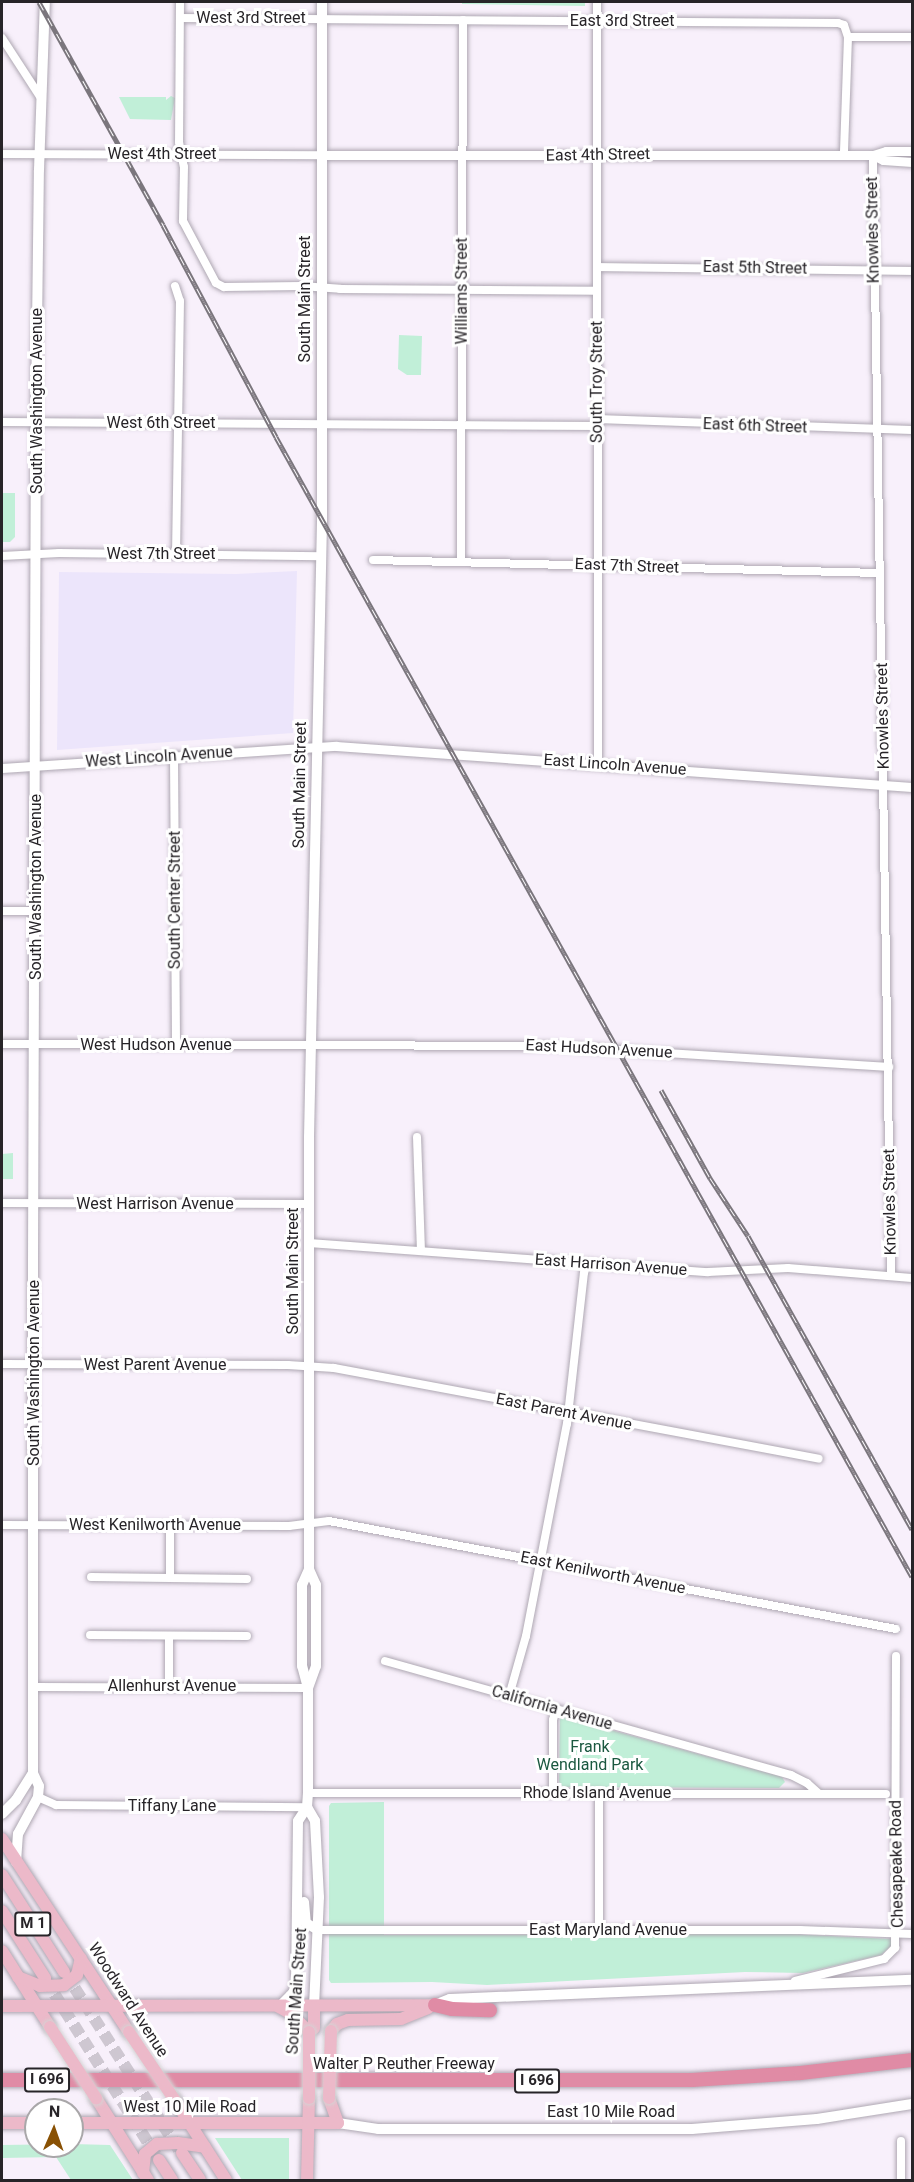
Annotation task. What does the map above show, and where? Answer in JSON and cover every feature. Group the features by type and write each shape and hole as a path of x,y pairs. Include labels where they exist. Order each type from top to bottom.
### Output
{"highway":[{"path":"435,2005 452,2009 490,2010"},
{"name":"Walter P Reuther Freeway","path":"2,2080 672,2080 790,2074 912,2060"}],"main road":[{"name":"South Washington Avenue","path":"38,1797 39,1786 33,1773 35,1687 36,422 39,154 45,2"},
{"name":"South Main Street","path":"279,2007 293,1994 296,1985 298,1821 307,1807 308,1688 316,1666 316,1585 309,1569 309,1204 310,1044 321,556 322,2"},
{"path":"2,1814 16,1800 33,1773"},
{"path":"16,1862 20,1827 38,1797"},
{"name":"South Main Street","path":"307,1807 315,1821 318,1930 314,2028 309,2032 307,2181"},
{"name":"Woodward Avenue","path":"2,1839 226,2181"},
{"path":"297,1859 304,1882 304,1919 311,1927 318,1930"},
{"name":"M 1","path":"2,1875 64,1972"},
{"name":"M 1","path":"2,1911 45,1978"},
{"path":"2,1952 146,2177"},
{"path":"17,1977 40,1986 63,1985 77,1975 81,1958"},
{"path":"338,2124 329,2098 331,2031 348,2020 401,2019 450,1999 912,1980"},
{"path":"2,2007 435,2005"},
{"path":"279,2007 290,2013 309,2032"},
{"name":"East 10 Mile Road","path":"308,2124 338,2124 378,2129 692,2129 817,2119 912,2104"},
{"path":"2,2123 24,2123"},
{"name":"West 10 Mile Road","path":"84,2123 308,2124"},
{"path":"146,2177 145,2154 157,2144 173,2143 205,2147"},
{"path":"182,2153 200,2181"},
{"path":"159,2160 172,2181"}],"street":[{"path":"180,2 185,227 212,276 221,286 597,291"},
{"name":"South Troy Street","path":"597,2 598,763"},
{"name":"West 3rd Street","path":"180,18 322,19"},
{"name":"East 3rd Street","path":"322,19 828,22 844,25 848,37"},
{"name":"Williams Street","path":"461,562 463,20"},
{"path":"844,154 848,37 912,37"},
{"path":"2,38 41,98"},
{"name":"East 4th Street","path":"873,156 886,151 912,151"},
{"name":"West 4th Street","path":"2,154 322,155"},
{"name":"East 4th Street","path":"322,155 844,154 912,162"},
{"name":"Knowles Street","path":"873,156 891,1276"},
{"name":"East 5th Street","path":"597,267 912,271"},
{"path":"175,286 180,302 176,554"},
{"name":"West 6th Street","path":"2,422 321,424"},
{"name":"East 6th Street","path":"321,424 597,423 912,430"},
{"name":"West 7th Street","path":"2,556 176,554 321,556"},
{"name":"East 7th Street","path":"374,560 880,573"},
{"name":"West Lincoln Avenue","path":"2,768 317,746"},
{"name":"East Lincoln Avenue","path":"317,746 598,763 912,787"},
{"name":"South Center Street","path":"174,755 176,1045"},
{"path":"2,911 35,911"},
{"name":"West Hudson Avenue","path":"2,1044 310,1044"},
{"name":"East Hudson Avenue","path":"310,1044 602,1047 889,1067"},
{"path":"417,1137 421,1250"},
{"name":"West Harrison Avenue","path":"2,1203 309,1204"},
{"name":"East Harrison Avenue","path":"309,1244 421,1250 718,1273 788,1268 912,1278"},
{"path":"509,1696 526,1636 569,1413 587,1263"},
{"name":"West Parent Avenue","path":"2,1365 309,1366"},
{"name":"East Parent Avenue","path":"309,1366 334,1368 819,1459"},
{"name":"East Kenilworth Avenue","path":"309,1524 329,1521 896,1629"},
{"name":"West Kenilworth Avenue","path":"2,1525 289,1526 309,1524"},
{"path":"170,1526 170,1578"},
{"path":"91,1577 248,1579"},
{"path":"90,1635 248,1636"},
{"path":"169,1636 169,1686"},
{"name":"Chesapeake Road","path":"779,1986 888,1957 896,1948 896,1656"},
{"name":"California Avenue","path":"385,1662 791,1775 807,1783 818,1793"},
{"name":"Allenhurst Avenue","path":"35,1687 308,1688"},
{"path":"554,1793 553,1720 556,1709"},
{"name":"Rhode Island Avenue","path":"308,1793 886,1794"},
{"path":"599,1793 599,1930"},
{"name":"Tiffany Lane","path":"38,1797 56,1805 307,1807"},
{"name":"East Maryland Avenue","path":"318,1930 800,1930 912,1934"},
{"path":"901,2141 901,2181"}],"shaded area":[{"path":"297,571 293,733 57,750 59,572 236,574"}],"green space":[{"path":"462,2 585,2 585,6 462,4"},
{"path":"171,96 175,98 171,120 130,119 119,97 166,97 166,100"},
{"path":"399,335 422,336 421,375 407,375 398,369"},
{"path":"2,493 15,493 15,537 10,542 2,542"},
{"path":"13,1153 13,1179 2,1179 2,1154"},
{"name":"Frank Wendland Park","path":"560,1716 782,1777 785,1782 779,1788 563,1787 559,1782"},
{"path":"384,1802 384,1935 790,1934 891,1939 891,1946 881,1955 803,1973 745,1972 487,1985 432,1982 331,1983 329,1980 329,1806 331,1803"},
{"path":"215,2138 289,2138 289,2180 242,2180"},
{"path":"84,2144 110,2145 133,2180 71,2180 57,2158 84,2158"},
{"path":"2,2145 24,2145 24,2158 2,2158"}],"tunnel":[{"path":"65,1973 179,2150"},
{"path":"45,1979 156,2155"}],"railway":[{"path":"39,2 163,225 276,437 912,1577"},
{"path":"661,1090 710,1178 748,1236 912,1529"}]}
